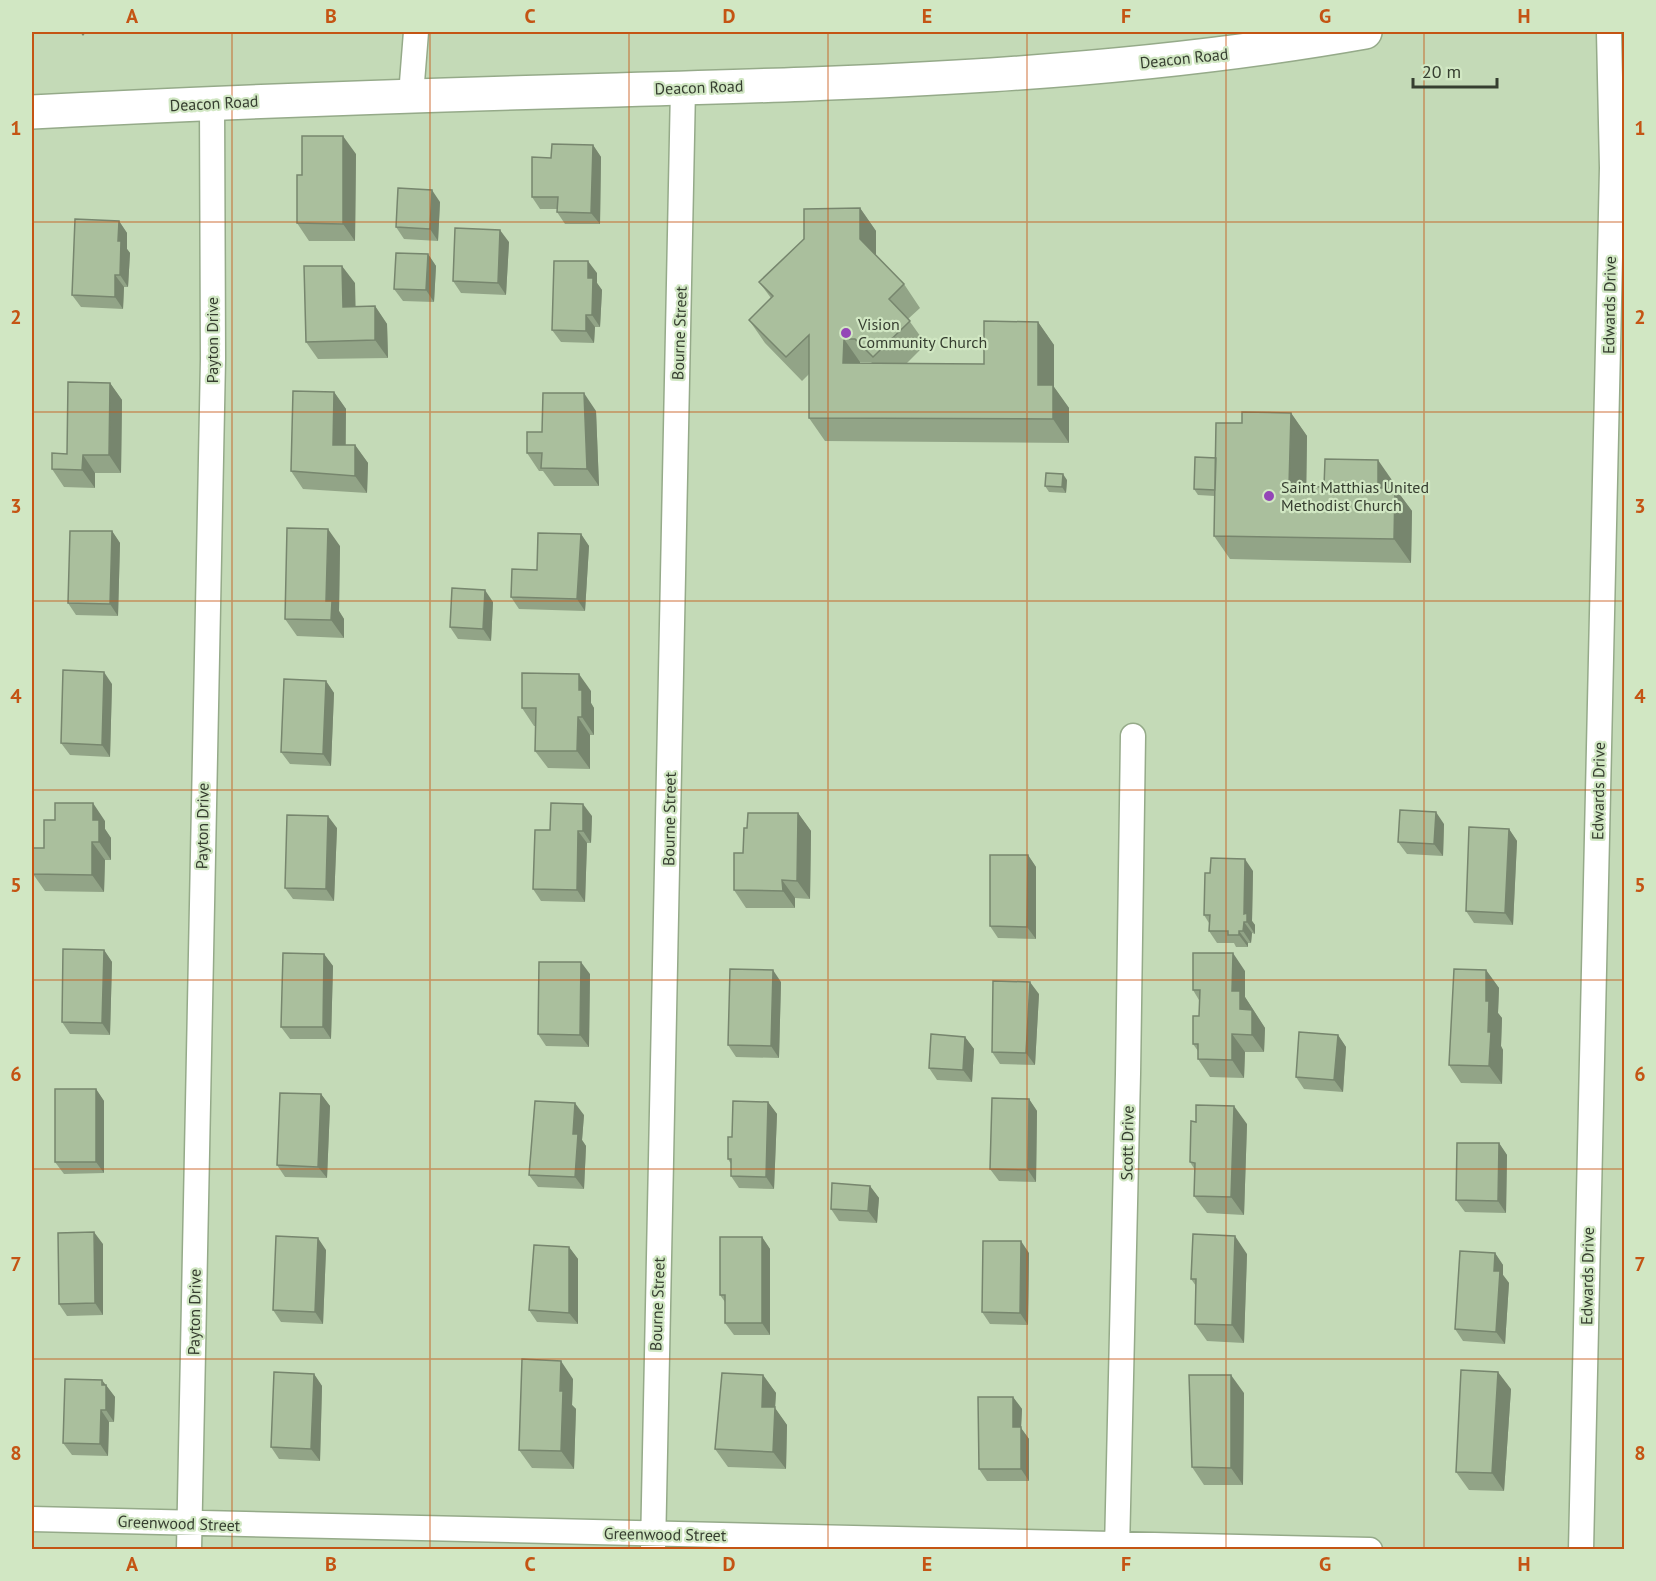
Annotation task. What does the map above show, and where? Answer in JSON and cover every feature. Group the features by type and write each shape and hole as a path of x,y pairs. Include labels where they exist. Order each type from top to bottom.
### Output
{"main road":[{"name":"Deacon Road","path":"32,112 212,102 939,78 1089,69 1224,54 1365,32"}],"street":[{"path":"411,95 416,32"},
{"name":"Edwards Drive","path":"1581,1550 1612,168 1609,32"},
{"name":"Bourne Street","path":"653,1541 683,88"},
{"name":"Payton Drive","path":"189,1550 213,358 212,102"},
{"name":"Scott Drive","path":"1117,1546 1128,1074 1132,736"},
{"name":"Greenwood Street","path":"32,1519 653,1541 1370,1550"}],"building":[{"path":"302,136 343,136 343,224 297,223 297,175 302,175"},
{"path":"552,144 593,145 591,213 557,212 558,197 532,197 532,157 551,158"},
{"path":"398,188 432,190 430,229 396,227"},
{"name":"Vision Community Church","path":"860,208 860,239 904,284 889,299 910,321 873,357 855,339 844,339 843,363 984,364 984,321 1038,322 1038,385 1053,385 1053,419 809,418 809,335 786,357 749,320 773,296 759,282 804,239 804,209"},
{"path":"75,219 119,221 120,275 115,275 115,297 72,295"},
{"path":"455,228 500,230 498,283 453,281"},
{"path":"396,253 428,254 426,290 394,289"},
{"path":"554,261 588,261 588,278 593,278 592,315 586,315 586,331 552,330"},
{"path":"304,266 342,266 343,307 375,306 375,340 306,342"},
{"path":"68,382 110,383 109,455 83,455 82,470 52,469 52,453 67,454"},
{"path":"293,391 334,392 333,445 355,445 355,476 291,471"},
{"path":"543,393 584,393 587,469 541,468 542,453 527,453 527,432 542,432"},
{"name":"Saint Matthias United Methodist Church","path":"1242,412 1291,413 1289,486 1324,487 1325,459 1378,460 1378,488 1395,488 1394,539 1214,536 1216,423 1242,423"},
{"path":"1195,457 1216,458 1215,490 1194,489"},
{"path":"1046,473 1063,474 1062,487 1045,486"},
{"path":"287,528 328,529 326,601 332,601 331,620 285,619"},
{"path":"70,531 112,531 110,604 68,603"},
{"path":"538,533 581,534 577,599 511,597 512,569 537,570"},
{"path":"452,588 485,590 483,629 450,627"},
{"path":"63,670 104,672 102,745 61,743"},
{"path":"522,673 579,674 579,690 582,690 582,717 578,717 577,751 535,751 536,708 522,708"},
{"path":"284,679 326,681 323,754 281,752"},
{"path":"55,803 93,803 93,820 99,820 99,842 92,842 92,875 33,874 33,848 44,848 44,820 55,820"},
{"path":"551,803 583,804 583,831 578,831 577,890 533,889 535,830 550,830"},
{"path":"1400,810 1436,812 1434,844 1398,842"},
{"path":"748,813 798,813 797,881 782,880 783,891 734,890 734,853 743,853 744,828 747,828"},
{"path":"287,815 328,816 326,889 285,888"},
{"path":"1469,827 1509,829 1505,913 1466,911"},
{"path":"990,855 1028,855 1027,927 990,926"},
{"path":"1211,858 1245,859 1244,914 1247,913 1247,922 1244,922 1243,931 1239,931 1239,935 1228,935 1228,931 1209,931 1210,915 1204,915 1205,873 1210,873"},
{"path":"63,949 104,950 102,1023 62,1022"},
{"path":"283,953 324,954 323,1027 281,1027"},
{"path":"1193,953 1233,953 1232,991 1240,991 1240,1009 1252,1010 1252,1035 1232,1034 1232,1060 1198,1059 1198,1044 1193,1044 1193,1016 1199,1016 1200,990 1193,990"},
{"path":"539,962 581,962 580,1035 538,1034"},
{"path":"730,969 773,970 771,1046 728,1045"},
{"path":"1454,969 1486,970 1486,1001 1489,1001 1488,1032 1491,1032 1489,1066 1449,1065"},
{"path":"993,981 1030,982 1026,1053 992,1052"},
{"path":"1299,1032 1338,1035 1334,1080 1296,1077"},
{"path":"931,1034 965,1037 963,1070 929,1068"},
{"path":"55,1089 96,1089 96,1162 55,1162"},
{"path":"280,1093 321,1094 318,1167 277,1165"},
{"path":"992,1098 1029,1099 1028,1170 990,1169"},
{"path":"535,1101 575,1103 573,1134 578,1134 575,1177 529,1175"},
{"path":"733,1101 768,1102 766,1177 731,1176 728,1137 732,1137"},
{"path":"1196,1105 1234,1106 1231,1197 1194,1196 1195,1163 1190,1162 1191,1121 1196,1122"},
{"path":"1457,1143 1499,1143 1498,1201 1456,1200"},
{"path":"832,1183 870,1186 868,1211 831,1209"},
{"path":"94,1232 95,1303 59,1304 58,1233"},
{"path":"1193,1234 1235,1236 1232,1325 1195,1324 1196,1279 1191,1279"},
{"path":"276,1236 318,1238 315,1312 273,1310"},
{"path":"720,1237 762,1237 762,1323 725,1323 725,1295 720,1295"},
{"path":"983,1241 1021,1241 1020,1313 982,1312"},
{"path":"534,1245 569,1247 569,1313 529,1310"},
{"path":"1460,1251 1495,1253 1494,1271 1500,1271 1496,1332 1455,1329"},
{"path":"522,1359 561,1361 560,1391 563,1391 561,1451 519,1450"},
{"path":"1461,1370 1498,1372 1492,1473 1456,1472"},
{"path":"274,1372 314,1374 311,1449 271,1447"},
{"path":"722,1373 763,1375 762,1407 775,1407 773,1452 715,1449"},
{"path":"1189,1375 1231,1375 1231,1468 1192,1467"},
{"path":"65,1379 102,1380 102,1385 106,1385 106,1410 101,1410 100,1444 63,1443"},
{"path":"978,1397 1013,1397 1013,1427 1021,1427 1021,1469 979,1469"}],"place":[{"name":"Vision Community Church","path":"846,333"},
{"name":"Saint Matthias United Methodist Church","path":"1269,496"}]}
